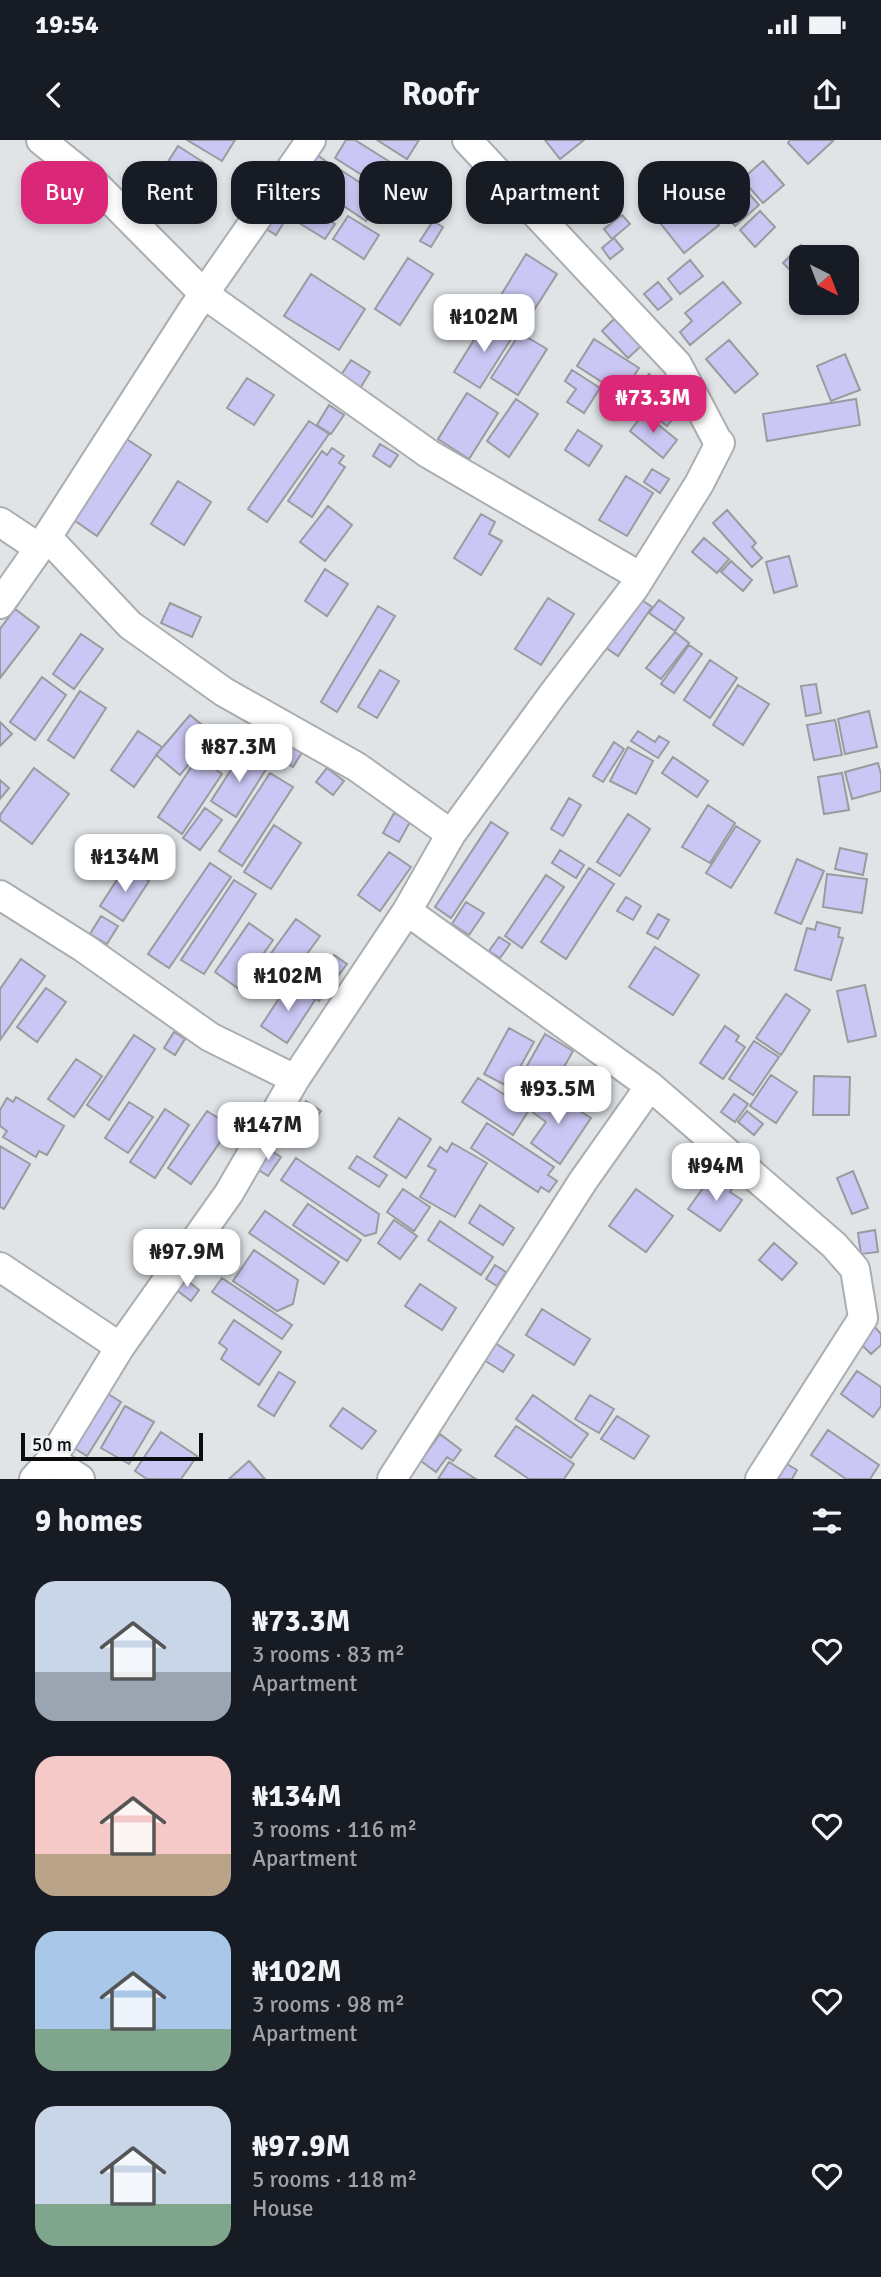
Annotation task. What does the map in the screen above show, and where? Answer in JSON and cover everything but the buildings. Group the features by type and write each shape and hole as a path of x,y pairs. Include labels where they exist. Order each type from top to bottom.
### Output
{"street":[{"path":"41,140 93,182 204,293 429,454 641,577"},
{"path":"0,604 43,543 204,293 312,140"},
{"path":"80,1479 43,1469 120,1347 229,1193 295,1079 407,911 452,834 641,577 699,484 720,443 677,364 467,140"},
{"path":"0,522 43,543 130,625 224,692 357,767 452,834"},
{"path":"0,895 84,947 210,1037 295,1079"},
{"path":"407,911 650,1086 799,1213 834,1245 855,1269 863,1318 760,1479"},
{"path":"392,1479 583,1181 650,1086"},
{"path":"0,1267 120,1347"}]}
